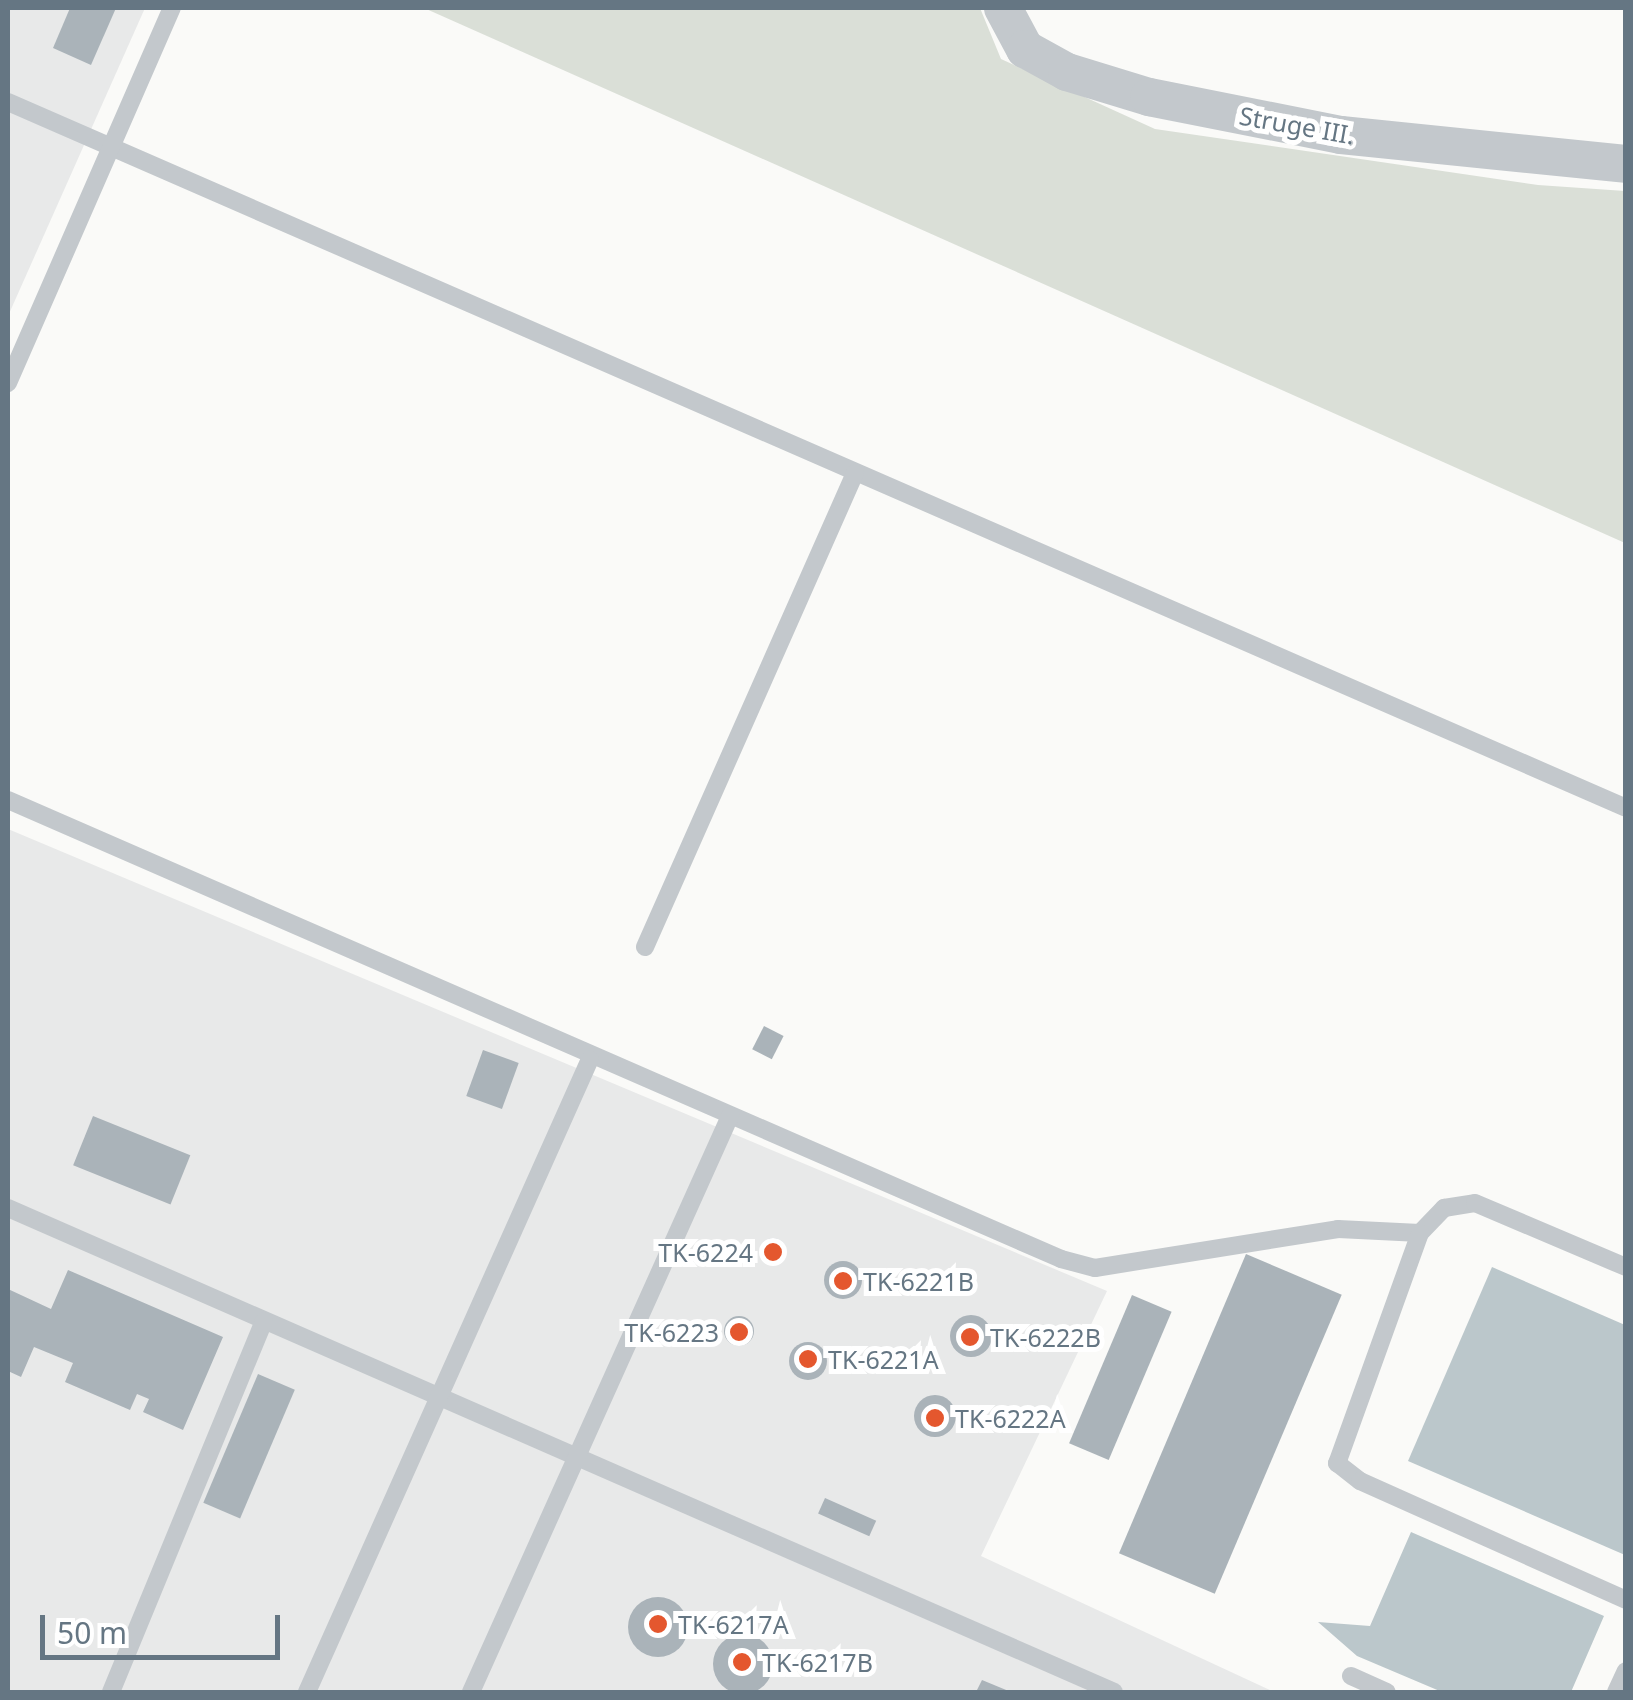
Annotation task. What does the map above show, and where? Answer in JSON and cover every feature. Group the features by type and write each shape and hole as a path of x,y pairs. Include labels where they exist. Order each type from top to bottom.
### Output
{"street":[{"name":"Struge III.","path":"1003,8 1025,49 1067,72 1149,97 1341,134 1626,164"}],"lane":[{"path":"8,383 172,8"},
{"path":"8,102 109,150 1626,808"},
{"path":"645,947 855,473"},
{"path":"8,800 590,1059 1061,1259 1096,1268 1338,1228 1420,1233"},
{"path":"307,1692 442,1400 590,1059"},
{"path":"471,1692 730,1116"},
{"path":"1626,1267 1475,1203 1444,1208 1420,1233 1337,1463 1360,1480 1626,1600"},
{"path":"8,1208 576,1458 1066,1684 1114,1692"},
{"path":"110,1692 264,1320"},
{"path":"1616,1692 1626,1671"},
{"path":"1351,1676 1387,1692"}],"shaded area":[{"path":"8,8 145,8 8,316"},
{"path":"424,8 980,8 1001,59 1155,129 1538,185 1625,191 1625,543"},
{"path":"8,829 1107,1291 981,1556 1274,1692 8,1692"},
{"path":"1492,1267 1625,1325 1625,1555 1408,1461"},
{"path":"1411,1532 1604,1616 1571,1692 1442,1692 1357,1656 1318,1622 1370,1626"}],"building":[{"path":"70,8 116,8 91,65 53,48"},
{"path":"764,1026 784,1036 772,1059 752,1049"},
{"path":"483,1050 519,1063 502,1109 466,1096"},
{"path":"93,1116 190,1155 171,1204 73,1165"},
{"name":"TK-6224","path":"773,1238 782,1242 786,1251 782,1260 773,1264 764,1260 760,1251 764,1242"},
{"path":"1246,1254 1342,1295 1215,1594 1119,1553"},
{"name":"TK-6221B","path":"843,1261 856,1267 862,1280 856,1293 843,1299 830,1293 824,1280 830,1267"},
{"path":"68,1270 223,1337 183,1430 143,1412 149,1399 137,1394 130,1410 65,1382 73,1363 34,1347 21,1377 8,1371 8,1289 51,1309"},
{"path":"1132,1295 1172,1312 1109,1460 1069,1443"},
{"name":"TK-6222B","path":"971,1315 986,1321 992,1336 986,1351 971,1357 956,1351 950,1336 956,1321"},
{"name":"TK-6223","path":"739,1316 750,1320 754,1331 750,1342 739,1346 728,1342 724,1331 728,1320"},
{"name":"TK-6221A","path":"808,1342 821,1348 827,1361 821,1374 808,1380 795,1374 789,1361 795,1348"},
{"path":"258,1374 295,1390 240,1518 203,1503"},
{"name":"TK-6222A","path":"935,1395 950,1401 956,1416 950,1431 935,1437 920,1431 914,1416 920,1401"},
{"path":"825,1498 876,1521 869,1536 818,1514"},
{"name":"TK-6217A","path":"658,1597 679,1606 688,1627 679,1648 658,1657 637,1648 628,1627 637,1606"},
{"name":"TK-6217B","path":"743,1634 764,1643 773,1664 764,1685 743,1694 722,1685 713,1664 722,1643"},
{"path":"982,1680 1011,1692 976,1692"}],"place":[{"name":"TK-6224","path":"773,1252"},
{"name":"TK-6221B","path":"843,1281"},
{"name":"TK-6223","path":"739,1332"},
{"name":"TK-6222B","path":"970,1337"},
{"name":"TK-6221A","path":"808,1359"},
{"name":"TK-6222A","path":"935,1418"},
{"name":"TK-6217A","path":"658,1624"},
{"name":"TK-6217B","path":"742,1662"}]}
